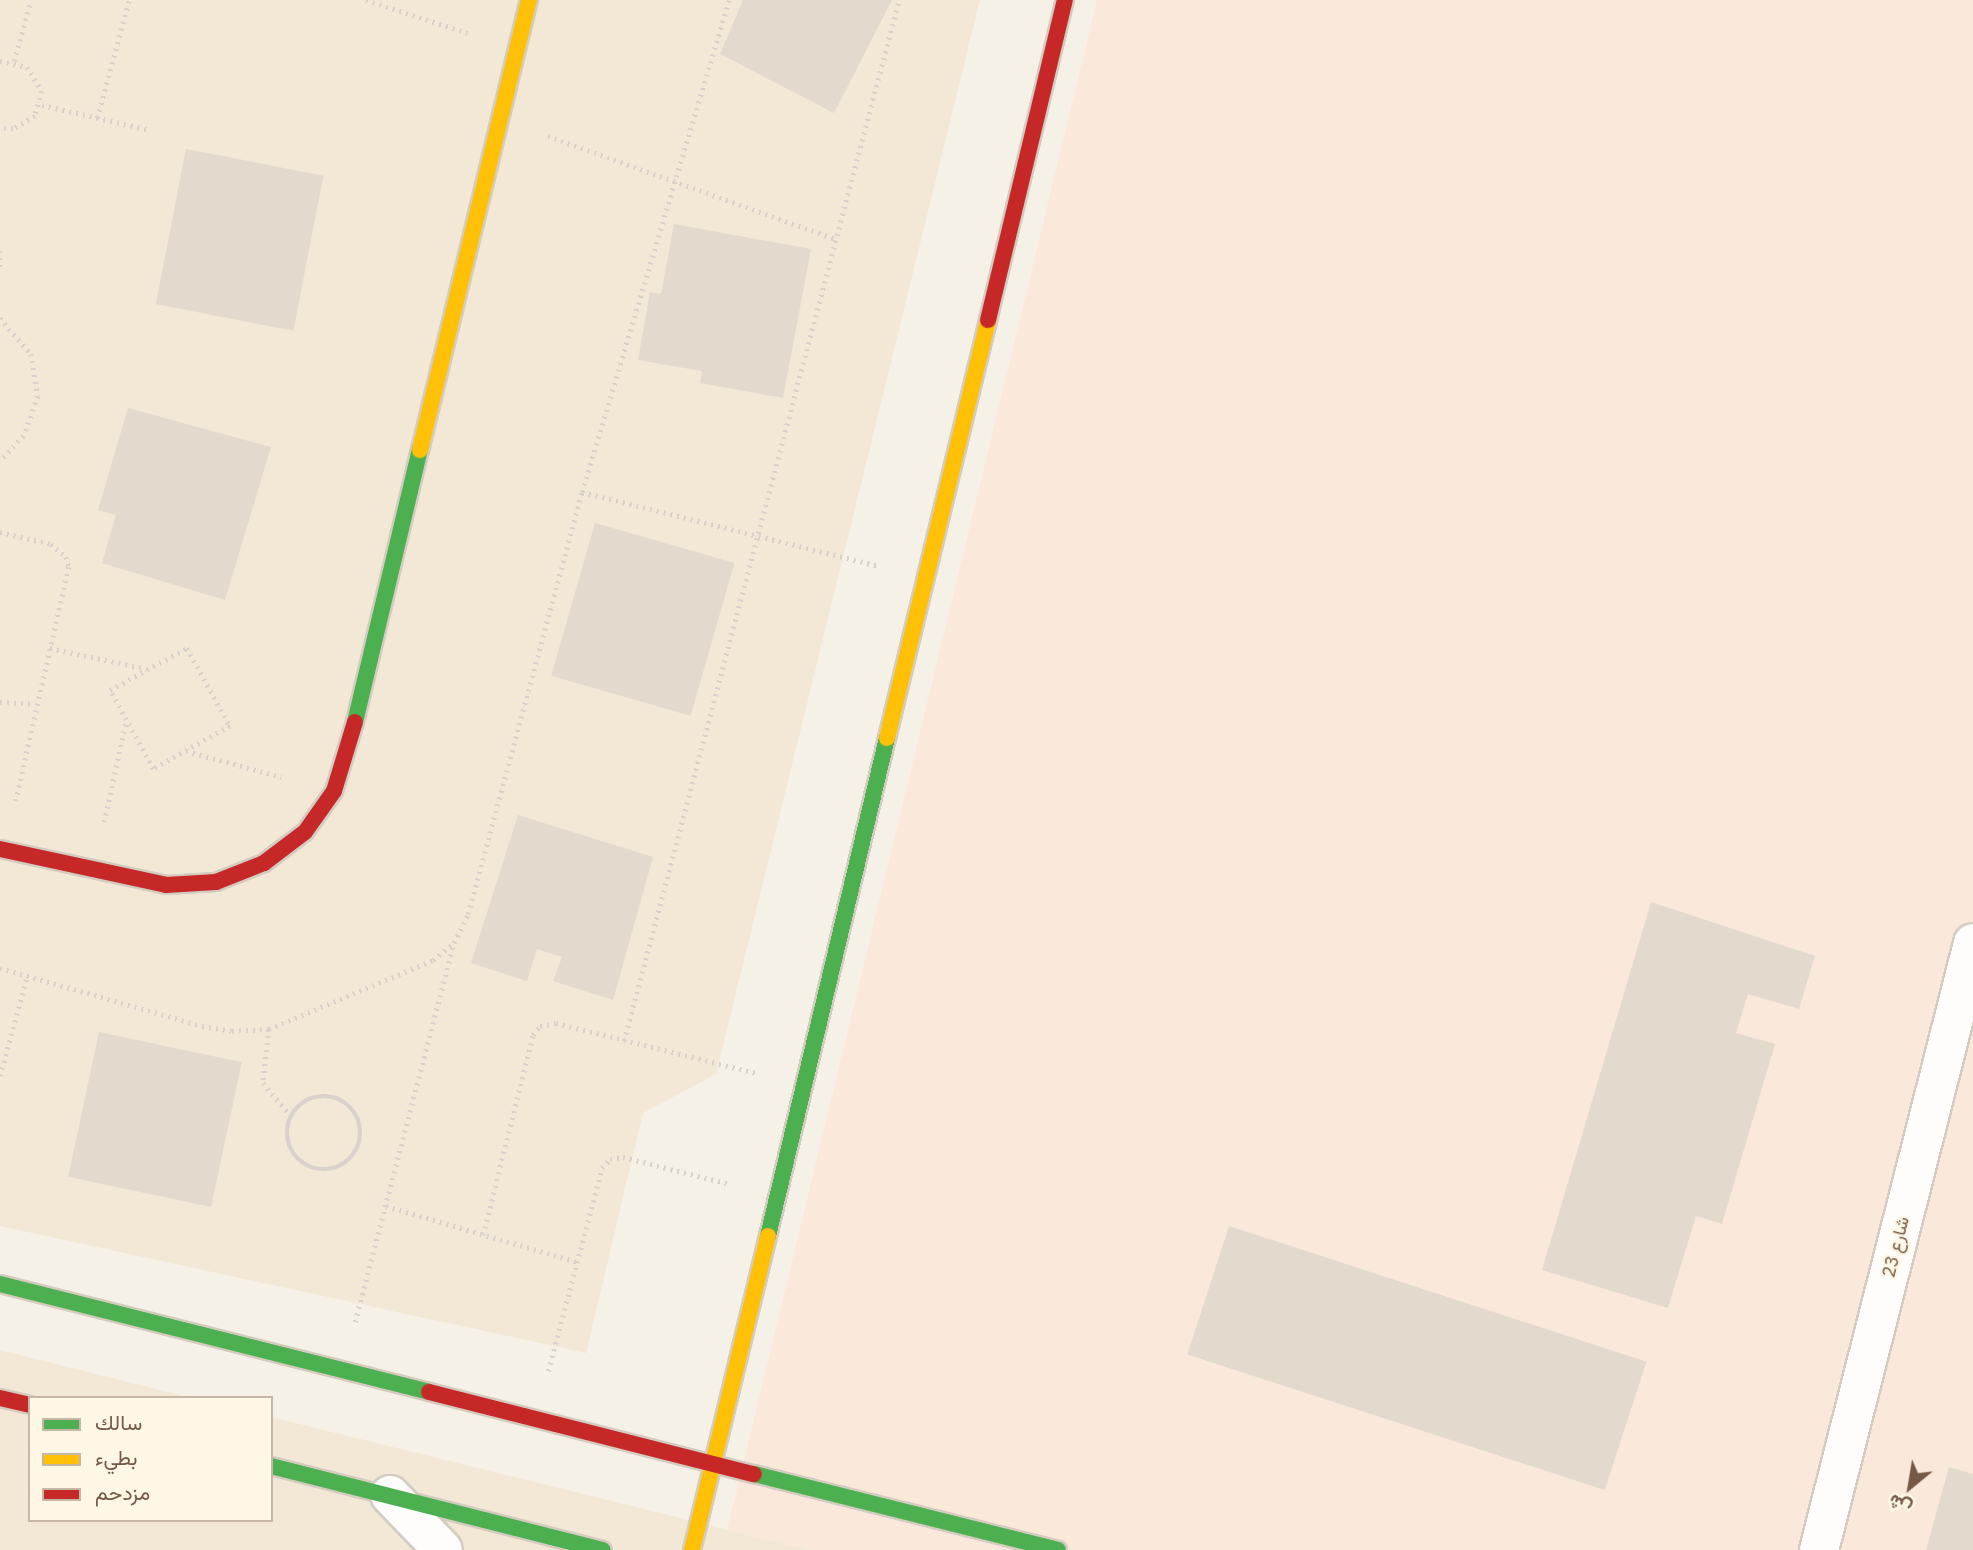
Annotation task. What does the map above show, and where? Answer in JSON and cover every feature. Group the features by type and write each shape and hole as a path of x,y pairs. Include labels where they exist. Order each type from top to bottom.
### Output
{"street":[{"path":"3,849 166,885 216,882 264,863 294,840 334,791 354,729 529,0"},
{"path":"692,1550 715,1464 1065,0"},
{"name":"شارع 23","path":"1818,1550 1973,943"},
{"path":"0,1284 1058,1550"},
{"path":"0,1398 28,1405"},
{"path":"273,1466 603,1550"},
{"path":"390,1495 443,1550"}],"path":[{"path":"14,61 31,0"},
{"path":"97,118 129,0"},
{"path":"366,0 517,50"},
{"path":"342,1370 454,943 468,914 582,492 729,0"},
{"path":"624,1041 899,0"},
{"path":"0,61 14,61 37,77 41,104 25,125 0,128"},
{"path":"41,104 150,130"},
{"path":"501,119 836,239"},
{"path":"0,251 0,272"},
{"path":"0,318 31,354 38,396 24,436 0,461"},
{"path":"582,492 927,578"},
{"path":"0,532 51,544 66,556 69,567 3,849"},
{"path":"51,648 147,669"},
{"path":"187,648 230,726 153,769 110,690 147,669 187,648"},
{"path":"0,702 35,704"},
{"path":"93,870 126,720"},
{"path":"185,751 334,791"},
{"path":"0,968 202,1026 232,1031 269,1029 433,960 454,943"},
{"path":"0,1076 27,976"},
{"path":"483,1235 533,1035 540,1026 556,1023 806,1085"},
{"path":"269,1029 263,1083 290,1116 290,1148 300,1162 316,1170 332,1170 358,1149 359,1117 333,1097 316,1096 301,1103 290,1116"},
{"path":"536,1419 603,1168 610,1159 623,1157 779,1197"},
{"path":"386,1206 578,1262"}],"shaded area":[{"path":"0,0 980,0 716,1074 643,1113 586,1353 0,1226"},
{"path":"1097,0 1973,0 1973,1550 810,1550 727,1530"},
{"path":"0,1350 184,1396 28,1396 28,1522 273,1522 273,1417 810,1550 0,1550"}],"building":[{"path":"743,0 892,0 834,113 720,54"},
{"path":"186,149 323,176 293,331 156,304"},
{"path":"674,224 811,249 783,398 700,383 702,371 638,360 650,292 661,294"},
{"path":"128,408 271,447 225,600 102,563 116,515 98,510"},
{"path":"595,523 734,563 691,716 551,676"},
{"path":"518,815 653,857 613,1000 553,981 562,957 537,949 527,981 471,963"},
{"path":"1651,902 1815,956 1799,1009 1748,994 1736,1033 1775,1044 1722,1224 1696,1216 1668,1308 1542,1270"},
{"path":"99,1032 242,1062 211,1207 68,1177"},
{"path":"1229,1226 1647,1362 1605,1490 1187,1354"},
{"path":"1949,1467 1973,1474 1973,1550 1926,1550"}],"traffic: fast":[{"path":"355,722 420,450"},
{"path":"768,1236 887,738"},
{"path":"0,1284 429,1392"},
{"path":"273,1467 603,1550"},
{"path":"754,1474 1058,1550"}],"traffic: slow":[{"path":"420,450 529,0"},
{"path":"887,738 988,320"},
{"path":"692,1550 768,1236"}],"traffic: jam":[{"path":"988,320 1065,0"},
{"path":"0,849 166,885 216,882 264,863 305,832 334,791 355,722"},
{"path":"429,1392 754,1474"},
{"path":"0,1398 28,1405"}]}
